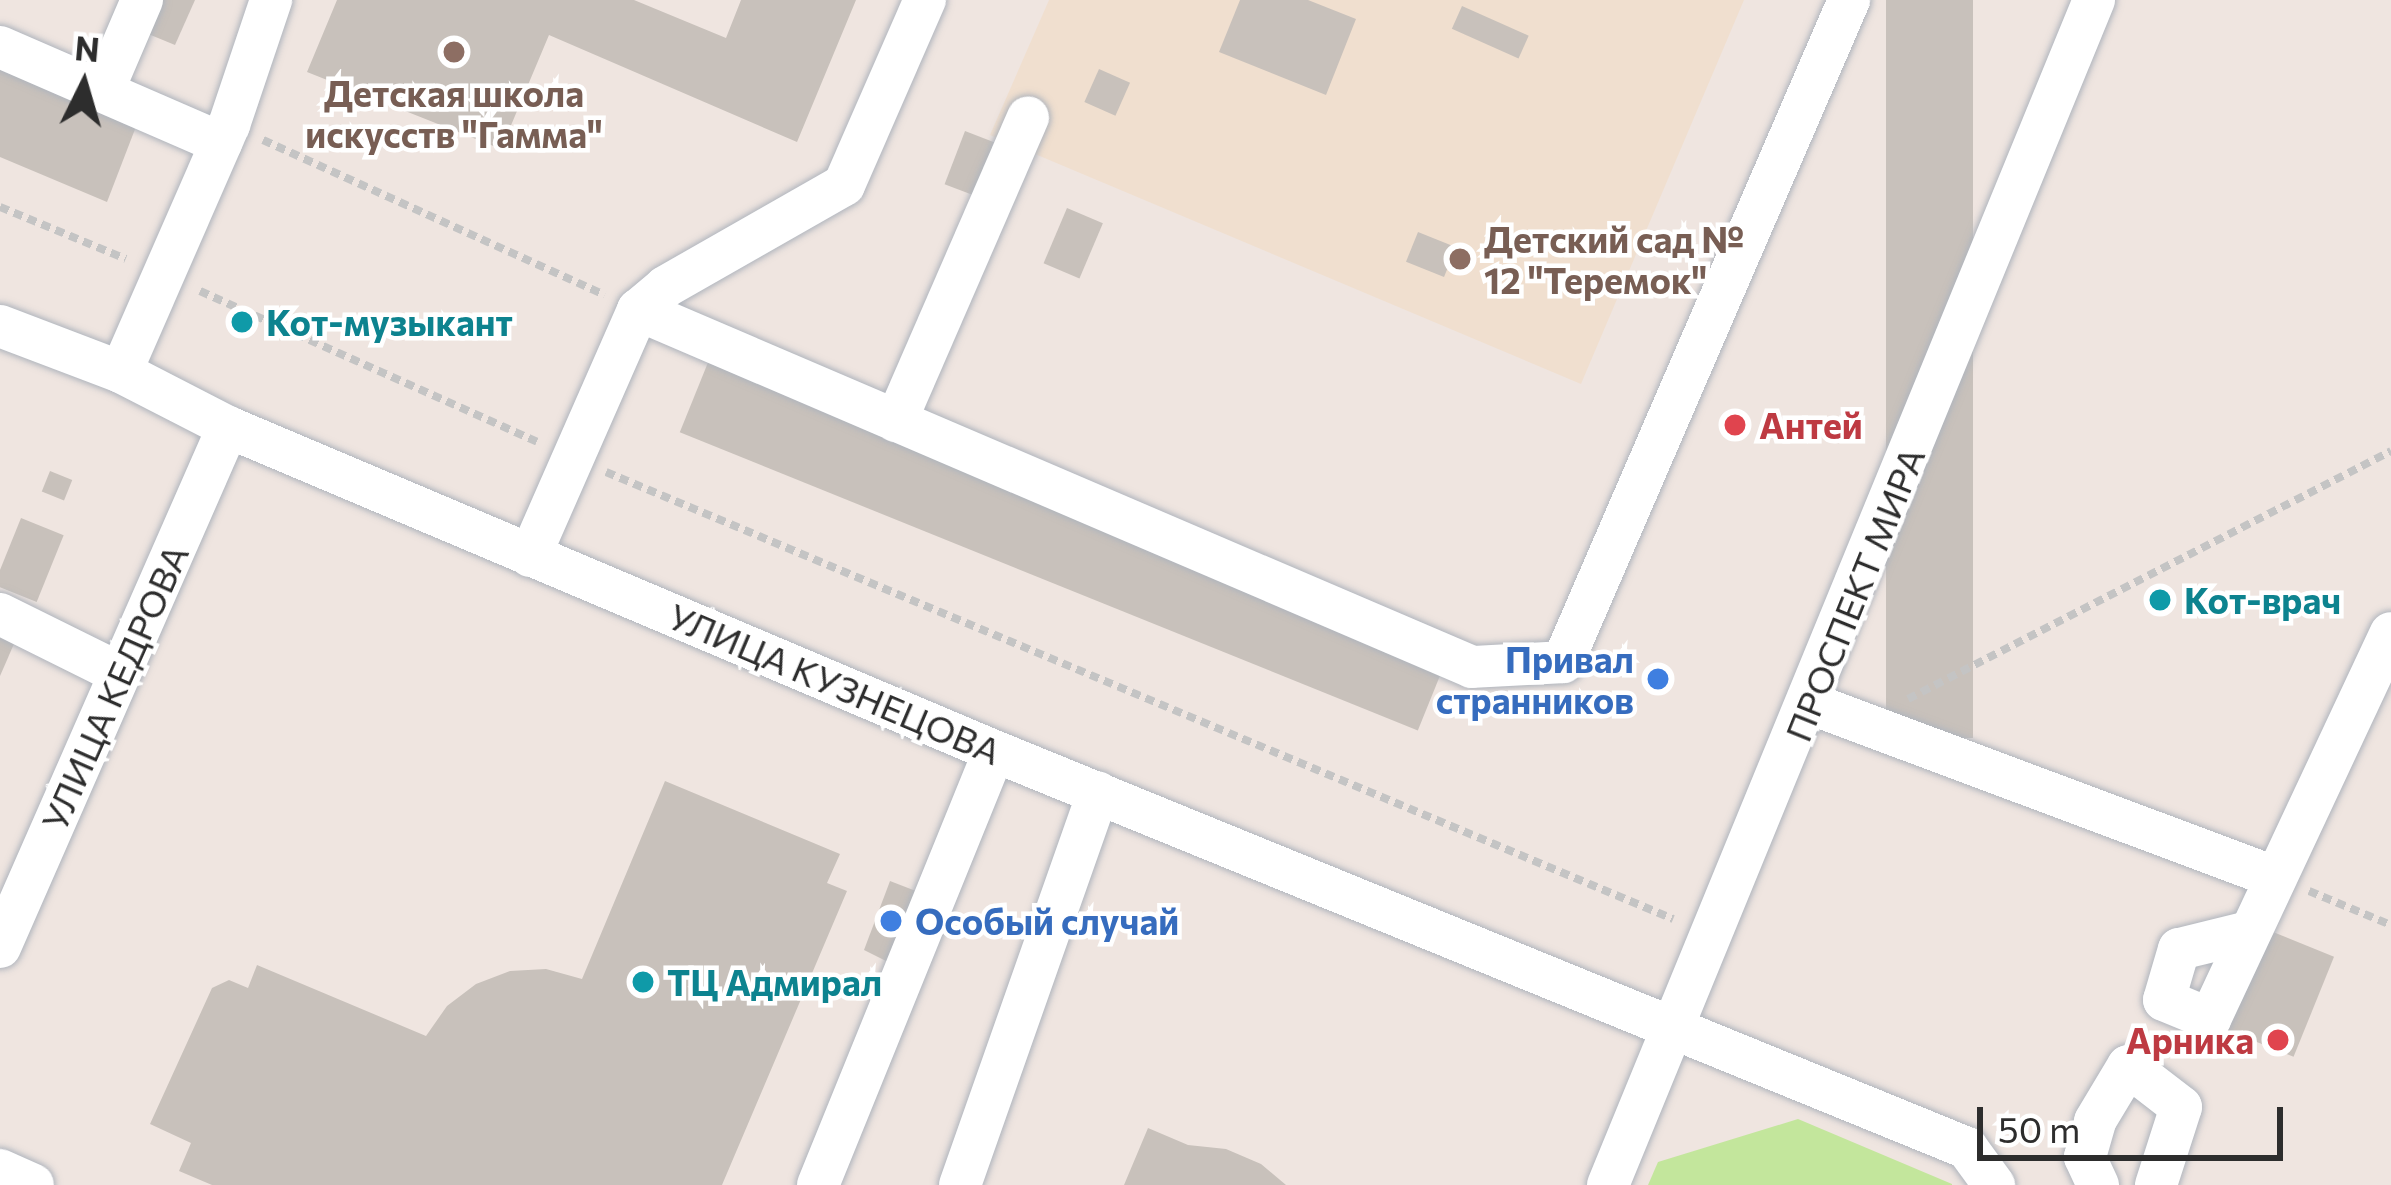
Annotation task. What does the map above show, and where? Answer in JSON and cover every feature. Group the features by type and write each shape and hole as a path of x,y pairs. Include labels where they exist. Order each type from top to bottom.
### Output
{"street":[{"path":"103,91 142,0"},
{"path":"121,372 225,134 271,0"},
{"path":"530,556 638,310 665,286 844,185 925,0"},
{"path":"638,310 1472,667 1563,662 1849,0"},
{"name":"ПРОСПЕКТ МИРА","path":"1608,1185 1810,703 2093,0"},
{"path":"0,47 103,91 225,134"},
{"path":"896,421 1028,118"},
{"name":"УЛИЦА КУЗНЕЦОВА","path":"0,326 121,372 228,427 994,751 1967,1148 1994,1185"},
{"name":"УЛИЦА КЕДРОВА","path":"0,947 228,427"},
{"path":"0,614 119,673"},
{"path":"2249,932 2391,633"},
{"path":"1810,703 2274,877"},
{"path":"818,1185 994,751"},
{"path":"960,1185 1098,793"},
{"path":"2098,1185 2085,1157 2095,1120 2128,1066 2181,1107 2156,1185"},
{"path":"0,1171 33,1185"}],"path":[{"path":"225,134 638,310"},
{"path":"1858,724 2391,452"},
{"path":"2274,877 2391,925"}],"shaded area":[{"name":"Детский сад № 12 \"Теремок\"","path":"1049,0 1744,0 1581,384 990,135"}],"green space":[{"path":"1798,1119 1952,1185 1648,1185 1658,1162"}],"building":[{"path":"154,0 195,0 175,45 141,31"},
{"path":"337,0 634,0 726,38 741,0 856,0 797,142 549,35 501,149 307,72"},
{"path":"1240,0 1308,0 1356,19 1326,95 1219,52"},
{"path":"1886,0 1973,0 1973,738 1886,738"},
{"path":"1462,6 1529,36 1519,59 1452,29"},
{"path":"0,67 137,124 107,202 0,157"},
{"path":"1099,69 1130,83 1115,116 1084,102"},
{"path":"965,131 999,144 978,197 945,184"},
{"path":"1067,208 1103,223 1079,278 1044,263"},
{"path":"1418,232 1456,247 1444,277 1406,262"},
{"path":"709,360 1447,658 1418,731 680,432"},
{"path":"50,471 72,480 64,500 42,491"},
{"path":"21,518 64,535 37,602 0,587 0,570"},
{"path":"0,630 17,637 0,676"},
{"name":"ТЦ Адмирал","path":"665,781 840,854 827,883 847,891 722,1185 212,1185 179,1171 191,1143 150,1124 212,988 229,980 248,988 257,965 426,1036 447,1006 476,984 510,971 546,969 582,979"},
{"name":"Особый случай","path":"890,881 921,893 890,963 864,950"},
{"path":"2258,926 2334,957 2294,1057 2218,1026"},
{"path":"1148,1128 1188,1145 1226,1149 1261,1164 1286,1185 1124,1185"}],"place":[{"name":"Детская школа искусств \"Гамма\"","path":"454,52"},
{"name":"Детский сад № 12 \"Теремок\"","path":"1460,259"},
{"name":"Кот-музыкант","path":"242,322"},
{"name":"Антей","path":"1735,425"},
{"name":"Кот-врач","path":"2160,600"},
{"name":"Привал странников","path":"1658,679"},
{"name":"Особый случай","path":"891,921"},
{"name":"ТЦ Адмирал","path":"643,982"},
{"name":"Арника","path":"2278,1040"}]}
